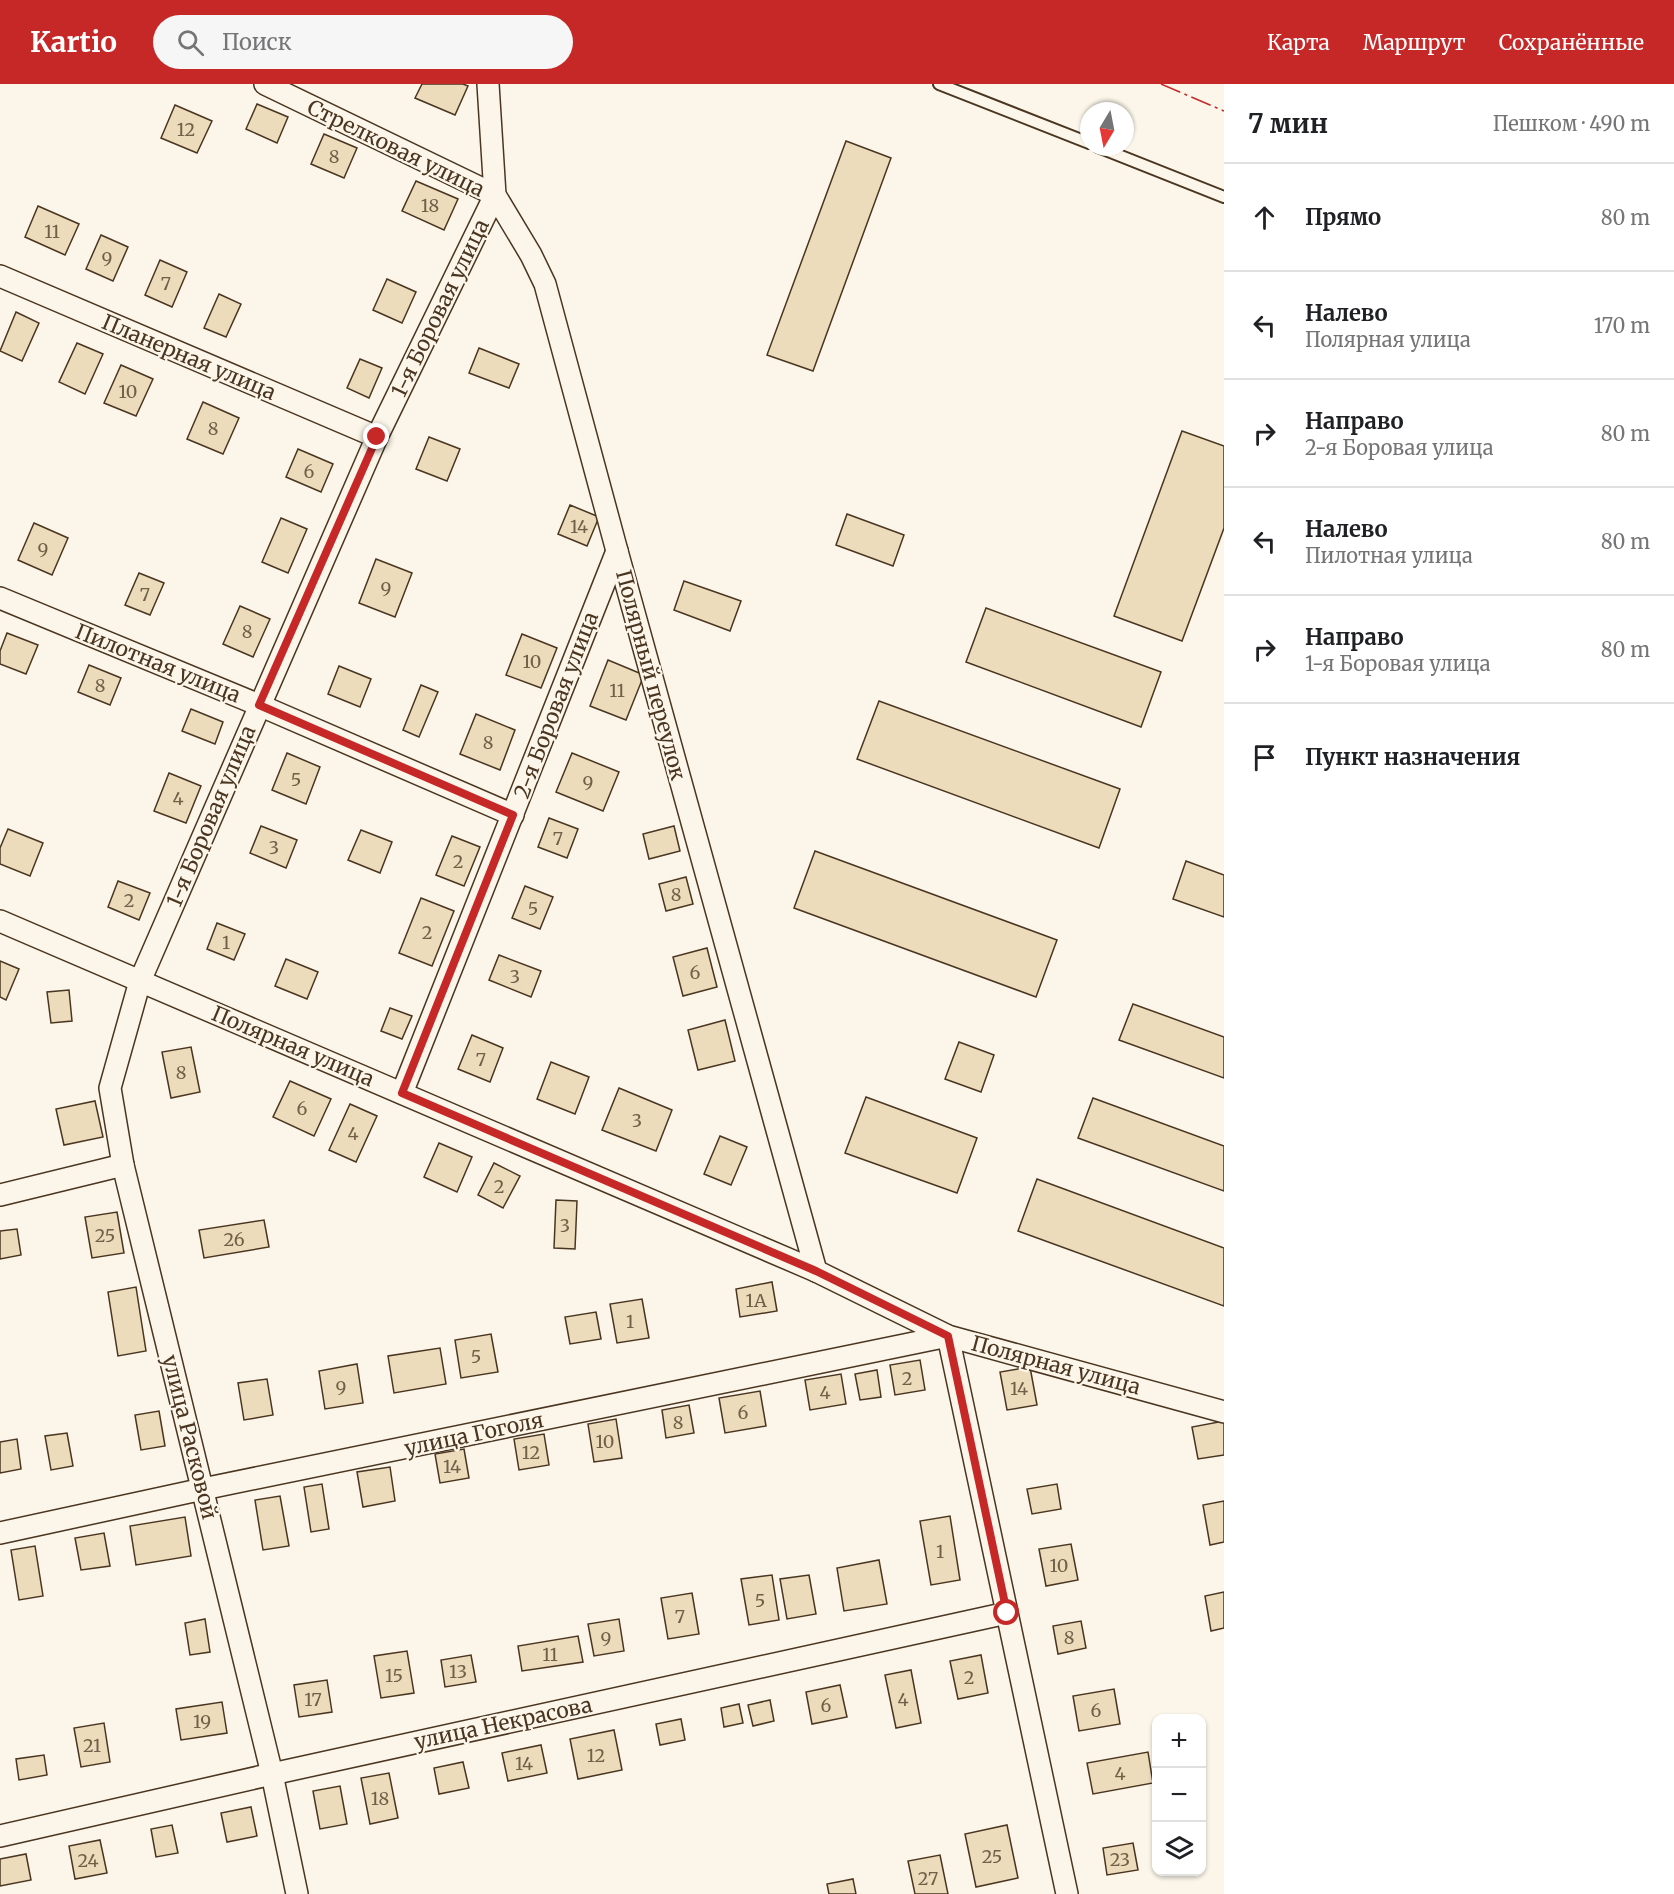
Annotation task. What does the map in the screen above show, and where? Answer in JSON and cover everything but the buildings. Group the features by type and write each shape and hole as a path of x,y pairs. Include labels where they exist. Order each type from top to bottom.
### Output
{"street":[{"name":"Стрелковая улица","path":"265,84 495,195"},
{"name":"Полярный переулок","path":"488,84 495,195 531,255 545,284 816,1271"},
{"name":"1-я Боровая улица","path":"140,981 377,437 495,195"},
{"name":"Планерная улица","path":"0,276 377,437"},
{"name":"2-я Боровая улица","path":"402,1093 617,551"},
{"name":"Пилотная улица","path":"0,598 259,705 513,815"},
{"name":"Полярная улица","path":"0,921 816,1271 948,1336 1224,1412"},
{"name":"улица Расковой","path":"140,981 110,1088 123,1165 272,1774 297,1894"},
{"path":"0,1195 123,1165"},
{"path":"948,1336 1067,1894"},
{"name":"улица Гоголя","path":"0,1533 948,1336"},
{"name":"улица Некрасова","path":"0,1836 1007,1613"}],"lane":[{"path":"939,84 1080,140"},
{"path":"1121,156 1224,197"}],"power":[{"path":"1161,84 1224,111"}],"route":[{"path":"377,437 259,705 513,815 402,1093 816,1271 948,1336 1007,1613"}]}
